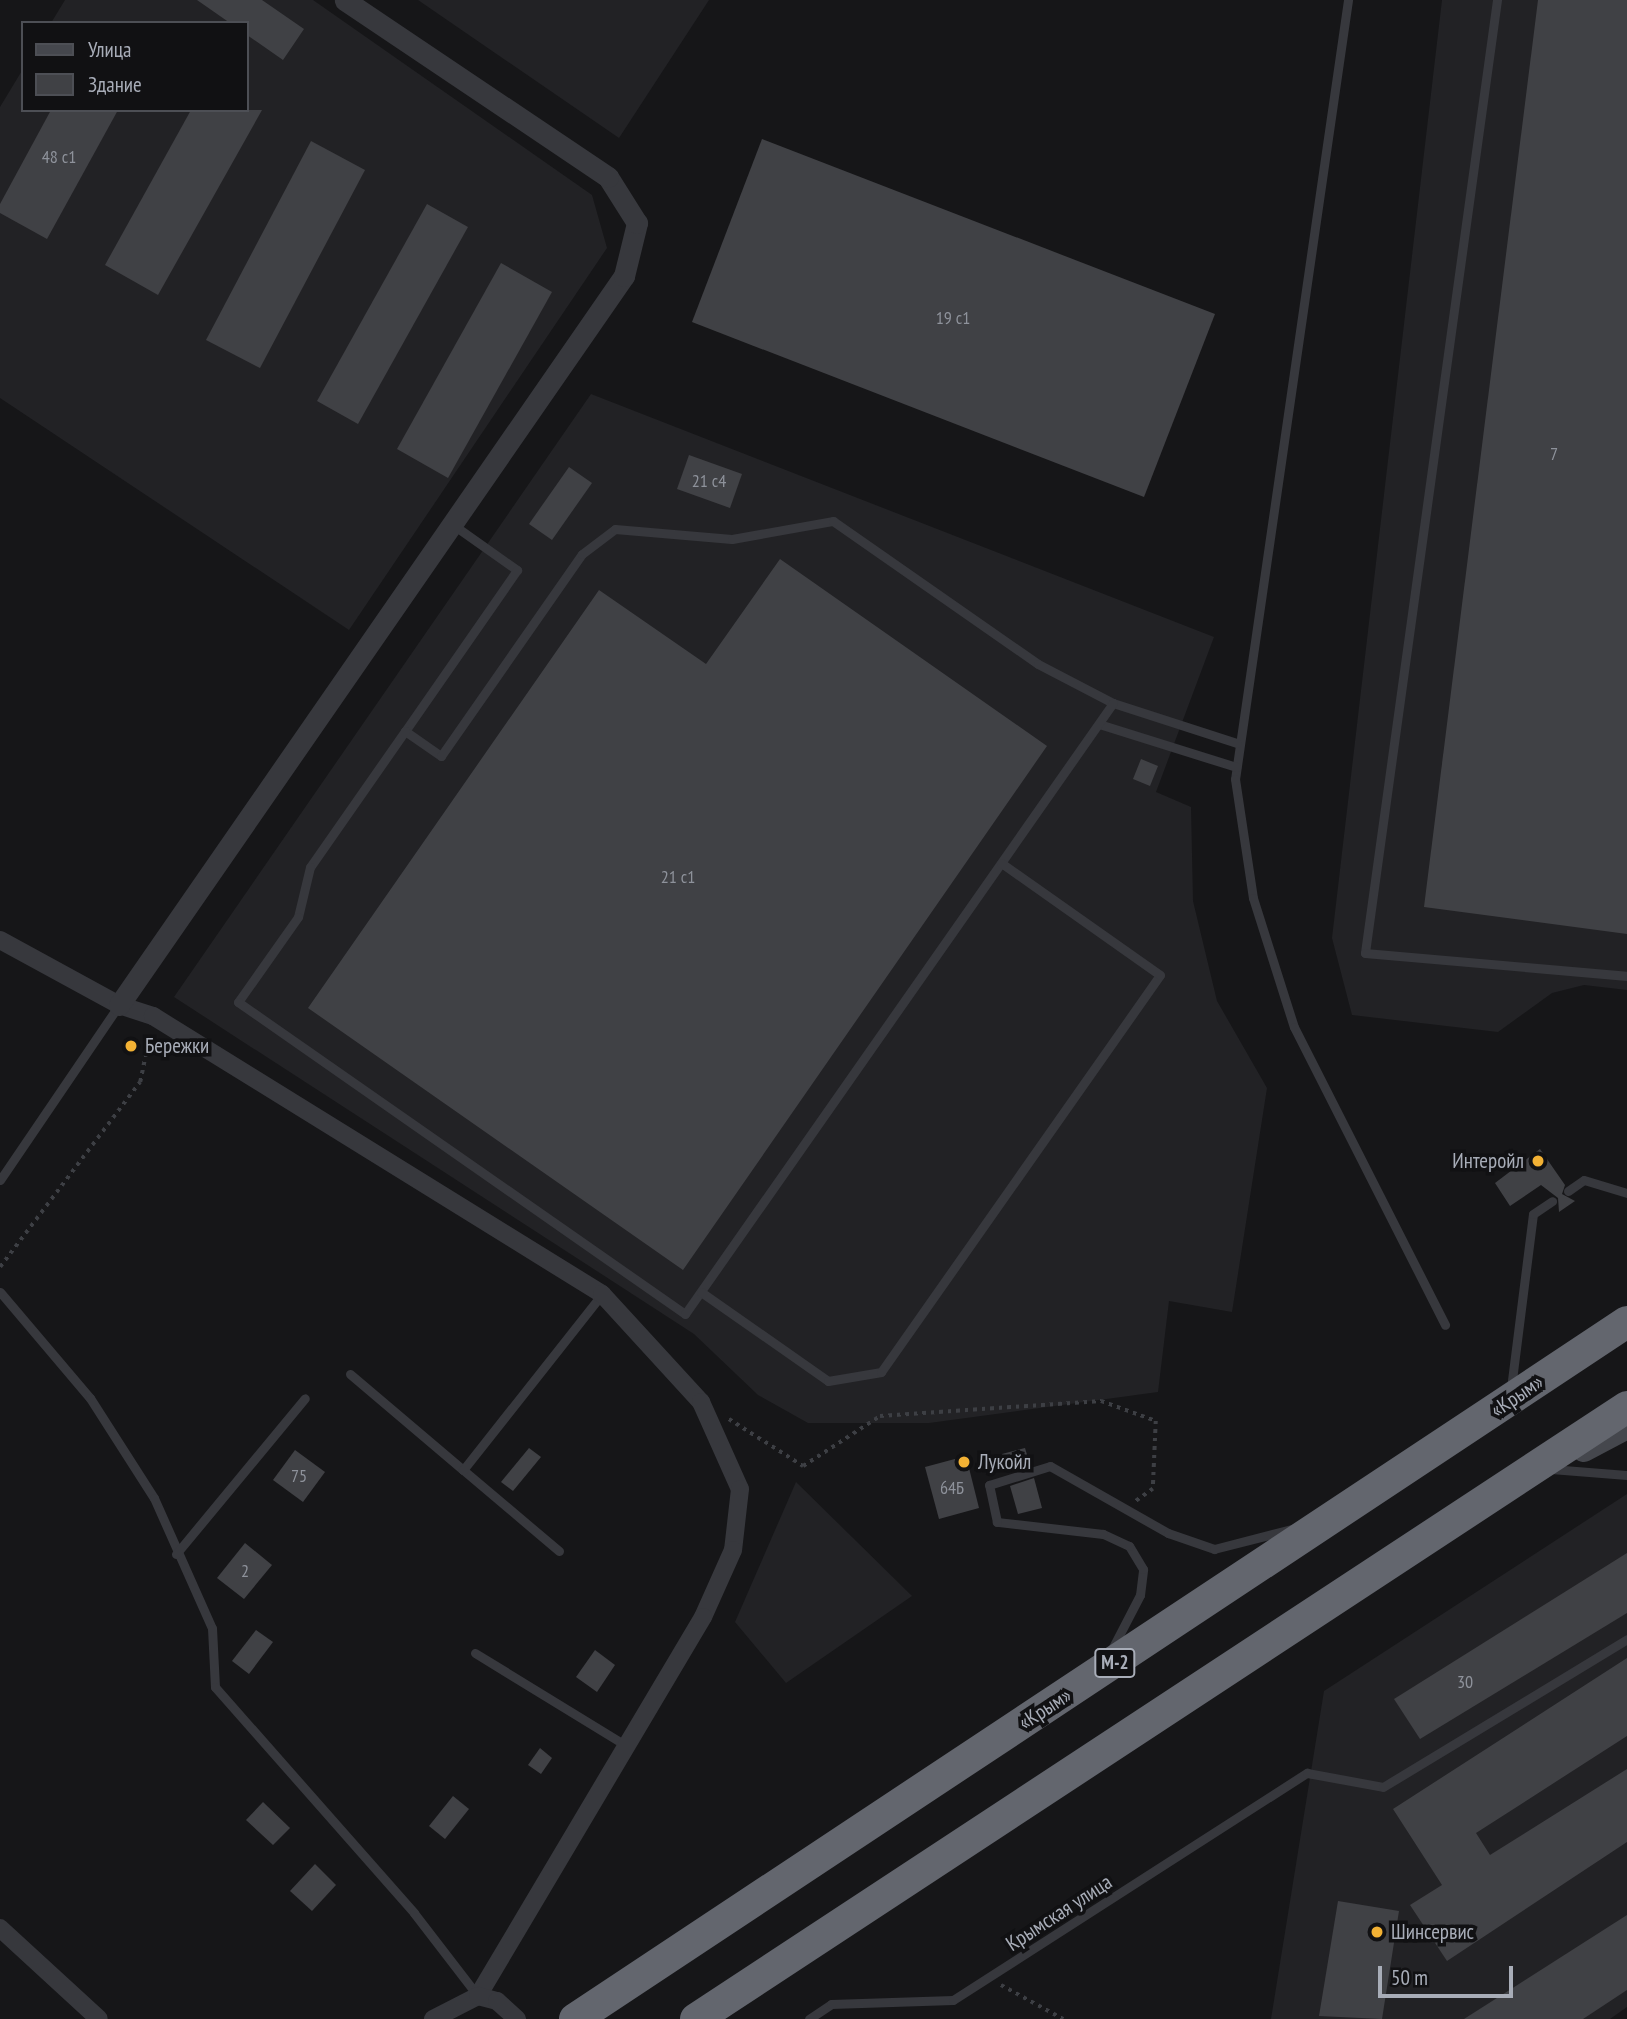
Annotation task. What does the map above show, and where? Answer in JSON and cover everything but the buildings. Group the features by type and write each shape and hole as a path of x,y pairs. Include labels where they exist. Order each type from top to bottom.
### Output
{"highway":[{"name":"«Крым»","path":"575,2019 1627,1322"},
{"path":"696,2019 1479,1508 1627,1407"}],"main road":[{"path":"1479,1508 1627,1427"}],"street":[{"path":"120,1005 624,276 637,223 608,177 345,0"},
{"path":"0,940 120,1005 153,1016 602,1294 701,1402 740,1489 733,1550 703,1616 478,1996 433,2019"},
{"path":"0,1928 99,2019"},
{"path":"478,1996 497,2001 517,2019"}],"lane":[{"path":"1348,0 1237,743 1236,767 1253,898 1294,1027 1445,1325"},
{"path":"1497,0 1366,953 1627,976"},
{"path":"405,731 441,756 582,554 615,529 732,539 833,521 1038,664 1113,703 1237,743"},
{"path":"452,524 517,569 310,867 298,917 238,1002 685,1314 1113,703"},
{"path":"1099,724 1236,767"},
{"path":"701,1292 828,1381 881,1372 1160,975 1001,863"},
{"path":"0,1180 120,1005"},
{"path":"1569,1191 1584,1180 1627,1193"},
{"path":"1510,1401 1533,1214 1552,1201"},
{"path":"0,1292 90,1398 154,1499 176,1554 212,1628 215,1687 414,1913 478,1996"},
{"path":"463,1469 602,1294"},
{"path":"350,1374 559,1550"},
{"path":"176,1554 304,1398"},
{"path":"1101,1672 1140,1595 1143,1569 1129,1546 1103,1534 997,1522 989,1485 1050,1466 1129,1506 1168,1533 1214,1549 1334,1518"},
{"path":"1549,1469 1627,1475"},
{"name":"Крымская улица","path":"808,2019 831,2004 953,2000 1307,1773 1383,1787 1627,1639"},
{"path":"475,1653 627,1745"}],"path":[{"path":"0,1267 140,1082 153,1016"},
{"path":"701,1402 803,1466 880,1416 1101,1401 1156,1421 1153,1489 1129,1506"},
{"path":"988,1980 1020,1991 1063,2019"}],"shaded area":[{"path":"65,0 313,0 592,195 607,248 349,630 0,398 0,107 21,72 21,112 248,112 248,21 52,21"},
{"path":"418,0 709,0 619,138"},
{"path":"1442,0 1627,0 1627,990 1584,985 1552,993 1498,1032 1352,1015 1332,938"},
{"path":"591,394 1214,637 1156,792 1191,807 1193,901 1217,1001 1267,1088 1232,1312 1169,1301 1158,1392 929,1423 808,1423 758,1395 694,1334 174,997"},
{"path":"796,1482 912,1596 786,1683 735,1622"},
{"path":"1627,1494 1627,2007 1610,2019 1271,2019 1324,1691"}],"place":[{"name":"Бережки","path":"131,1046"},
{"name":"Интеройл","path":"1538,1161"},
{"name":"Лукойл","path":"964,1462"},
{"name":"Шинсервис","path":"1377,1932"}]}
